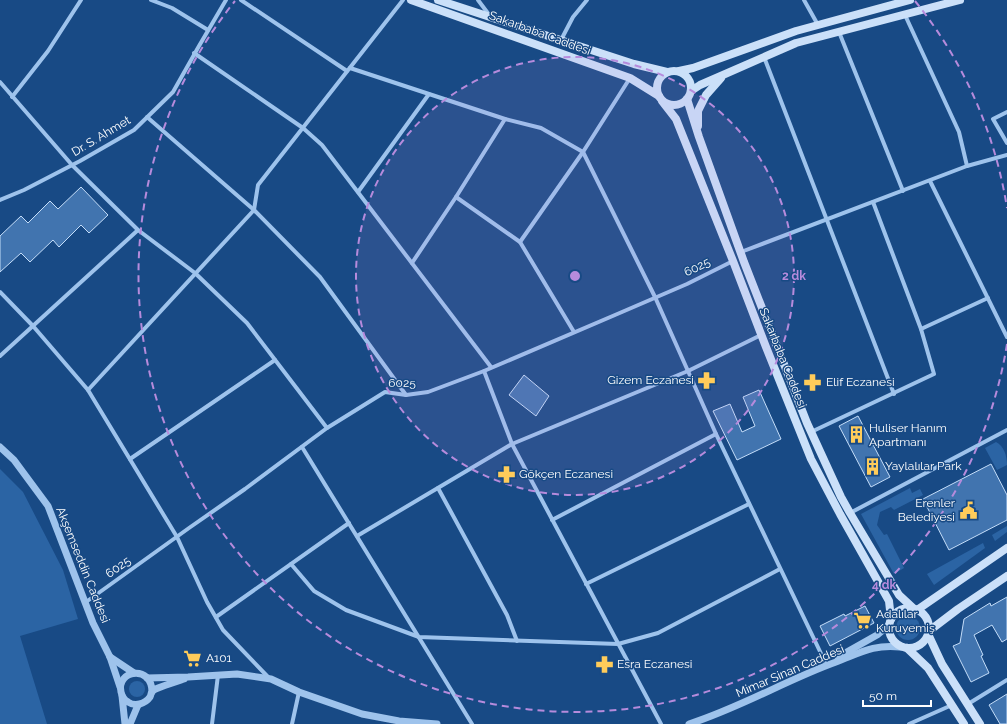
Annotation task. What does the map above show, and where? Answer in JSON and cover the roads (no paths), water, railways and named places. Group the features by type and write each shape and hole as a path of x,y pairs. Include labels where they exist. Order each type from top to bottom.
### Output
{"main road":[{"name":"Sakarbaba Caddesi","path":"411,0 630,78 660,98 676,119 811,459 889,601 890,622"},
{"name":"Sakarbaba Caddesi","path":"438,0 634,64 667,72"},
{"path":"910,0 796,31 693,68 667,72 659,80 657,91 660,98 667,104 678,105 700,85 796,43 958,0"},
{"path":"679,71 683,73 690,81 689,95"},
{"path":"699,137 698,111 706,95 724,74"},
{"name":"Sakarbaba Caddesi","path":"689,95 699,137 740,252 811,432 850,513 899,595 915,609"},
{"path":"964,724 928,668 904,648 895,643 891,638 889,631 890,622 895,613 900,610 915,609 1007,548"},
{"path":"904,648 914,648 920,645 929,633 958,609 1007,576"},
{"path":"915,609 923,613 927,618 929,633 942,664 980,724"}],"street":[{"path":"12,97 48,51 81,0"},
{"path":"151,0 172,8 208,30"},
{"name":"Dr. S. Ahmet","path":"0,200 24,190 72,165 134,130 173,92 194,53 226,0"},
{"path":"241,0 349,70 430,94 505,119 541,128 583,152 655,297 716,434 826,664 862,644 890,622"},
{"path":"88,390 254,210 258,185 403,0"},
{"path":"478,0 491,18"},
{"path":"561,40 574,17 588,0"},
{"path":"804,0 818,25"},
{"path":"905,15 960,132 968,166"},
{"path":"839,32 903,191"},
{"path":"194,53 303,128 322,145 491,367"},
{"path":"763,57 894,394"},
{"path":"520,242 583,152 630,78"},
{"path":"0,82 72,165 138,230 195,273 247,323 327,428"},
{"path":"358,192 430,94"},
{"path":"1007,112 993,119 1007,143"},
{"path":"147,117 254,210 320,277 406,395"},
{"path":"412,263 456,198 505,119"},
{"path":"740,252 968,166 1007,155"},
{"path":"930,181 1007,336"},
{"path":"456,198 520,242 574,332"},
{"path":"811,432 934,374 921,329 873,202"},
{"path":"0,356 138,230"},
{"name":"6025","path":"86,602 246,489 327,428 385,392 406,395 428,392 484,371 686,284 733,261"},
{"path":"0,292 33,326 88,390 177,537 207,602 223,630 271,679"},
{"path":"921,329 988,298"},
{"path":"356,536 512,444 688,371 761,335"},
{"path":"130,459 275,360"},
{"path":"484,371 512,444 661,724"},
{"path":"850,513 1006,432"},
{"path":"552,520 716,434"},
{"name":"Akşemseddin Caddesi","path":"0,447 14,460 48,506 94,623 110,657 120,686"},
{"path":"302,447 472,724"},
{"path":"438,488 507,614 517,641"},
{"path":"586,584 749,504"},
{"path":"216,617 349,524"},
{"path":"291,564 314,591 346,610 419,637 618,644 658,633 780,568"},
{"name":"Mimar Sinan Caddesi","path":"689,724 713,716 826,664 879,646 904,648"},
{"path":"110,657 134,673 139,673 148,678 237,674 271,679 298,692 362,714 399,721 437,724"},
{"path":"125,724 120,686 125,678 134,673"},
{"path":"212,724 218,676"},
{"path":"152,692 188,677"},
{"path":"130,724 138,705 147,700 152,692 152,686 148,678"},
{"path":"968,704 1007,680"},
{"path":"292,724 298,692"},
{"path":"122,696 129,703 138,705"},
{"path":"909,724 952,705"}],"place":[{"name":"Gizem Eczanesi","path":"707,380"},
{"name":"Elif Eczanesi","path":"813,382"},
{"name":"Huliser Hanım Apartmanı","path":"856,435"},
{"name":"Yaylalılar Park","path":"872,466"},
{"name":"Gökçen Eczanesi","path":"506,474"},
{"name":"Erenler Belediyesi","path":"968,510"},
{"name":"Adalılar Kuruyemiş","path":"863,621"},
{"name":"A101","path":"193,658"},
{"name":"Esra Eczanesi","path":"604,664"}]}
